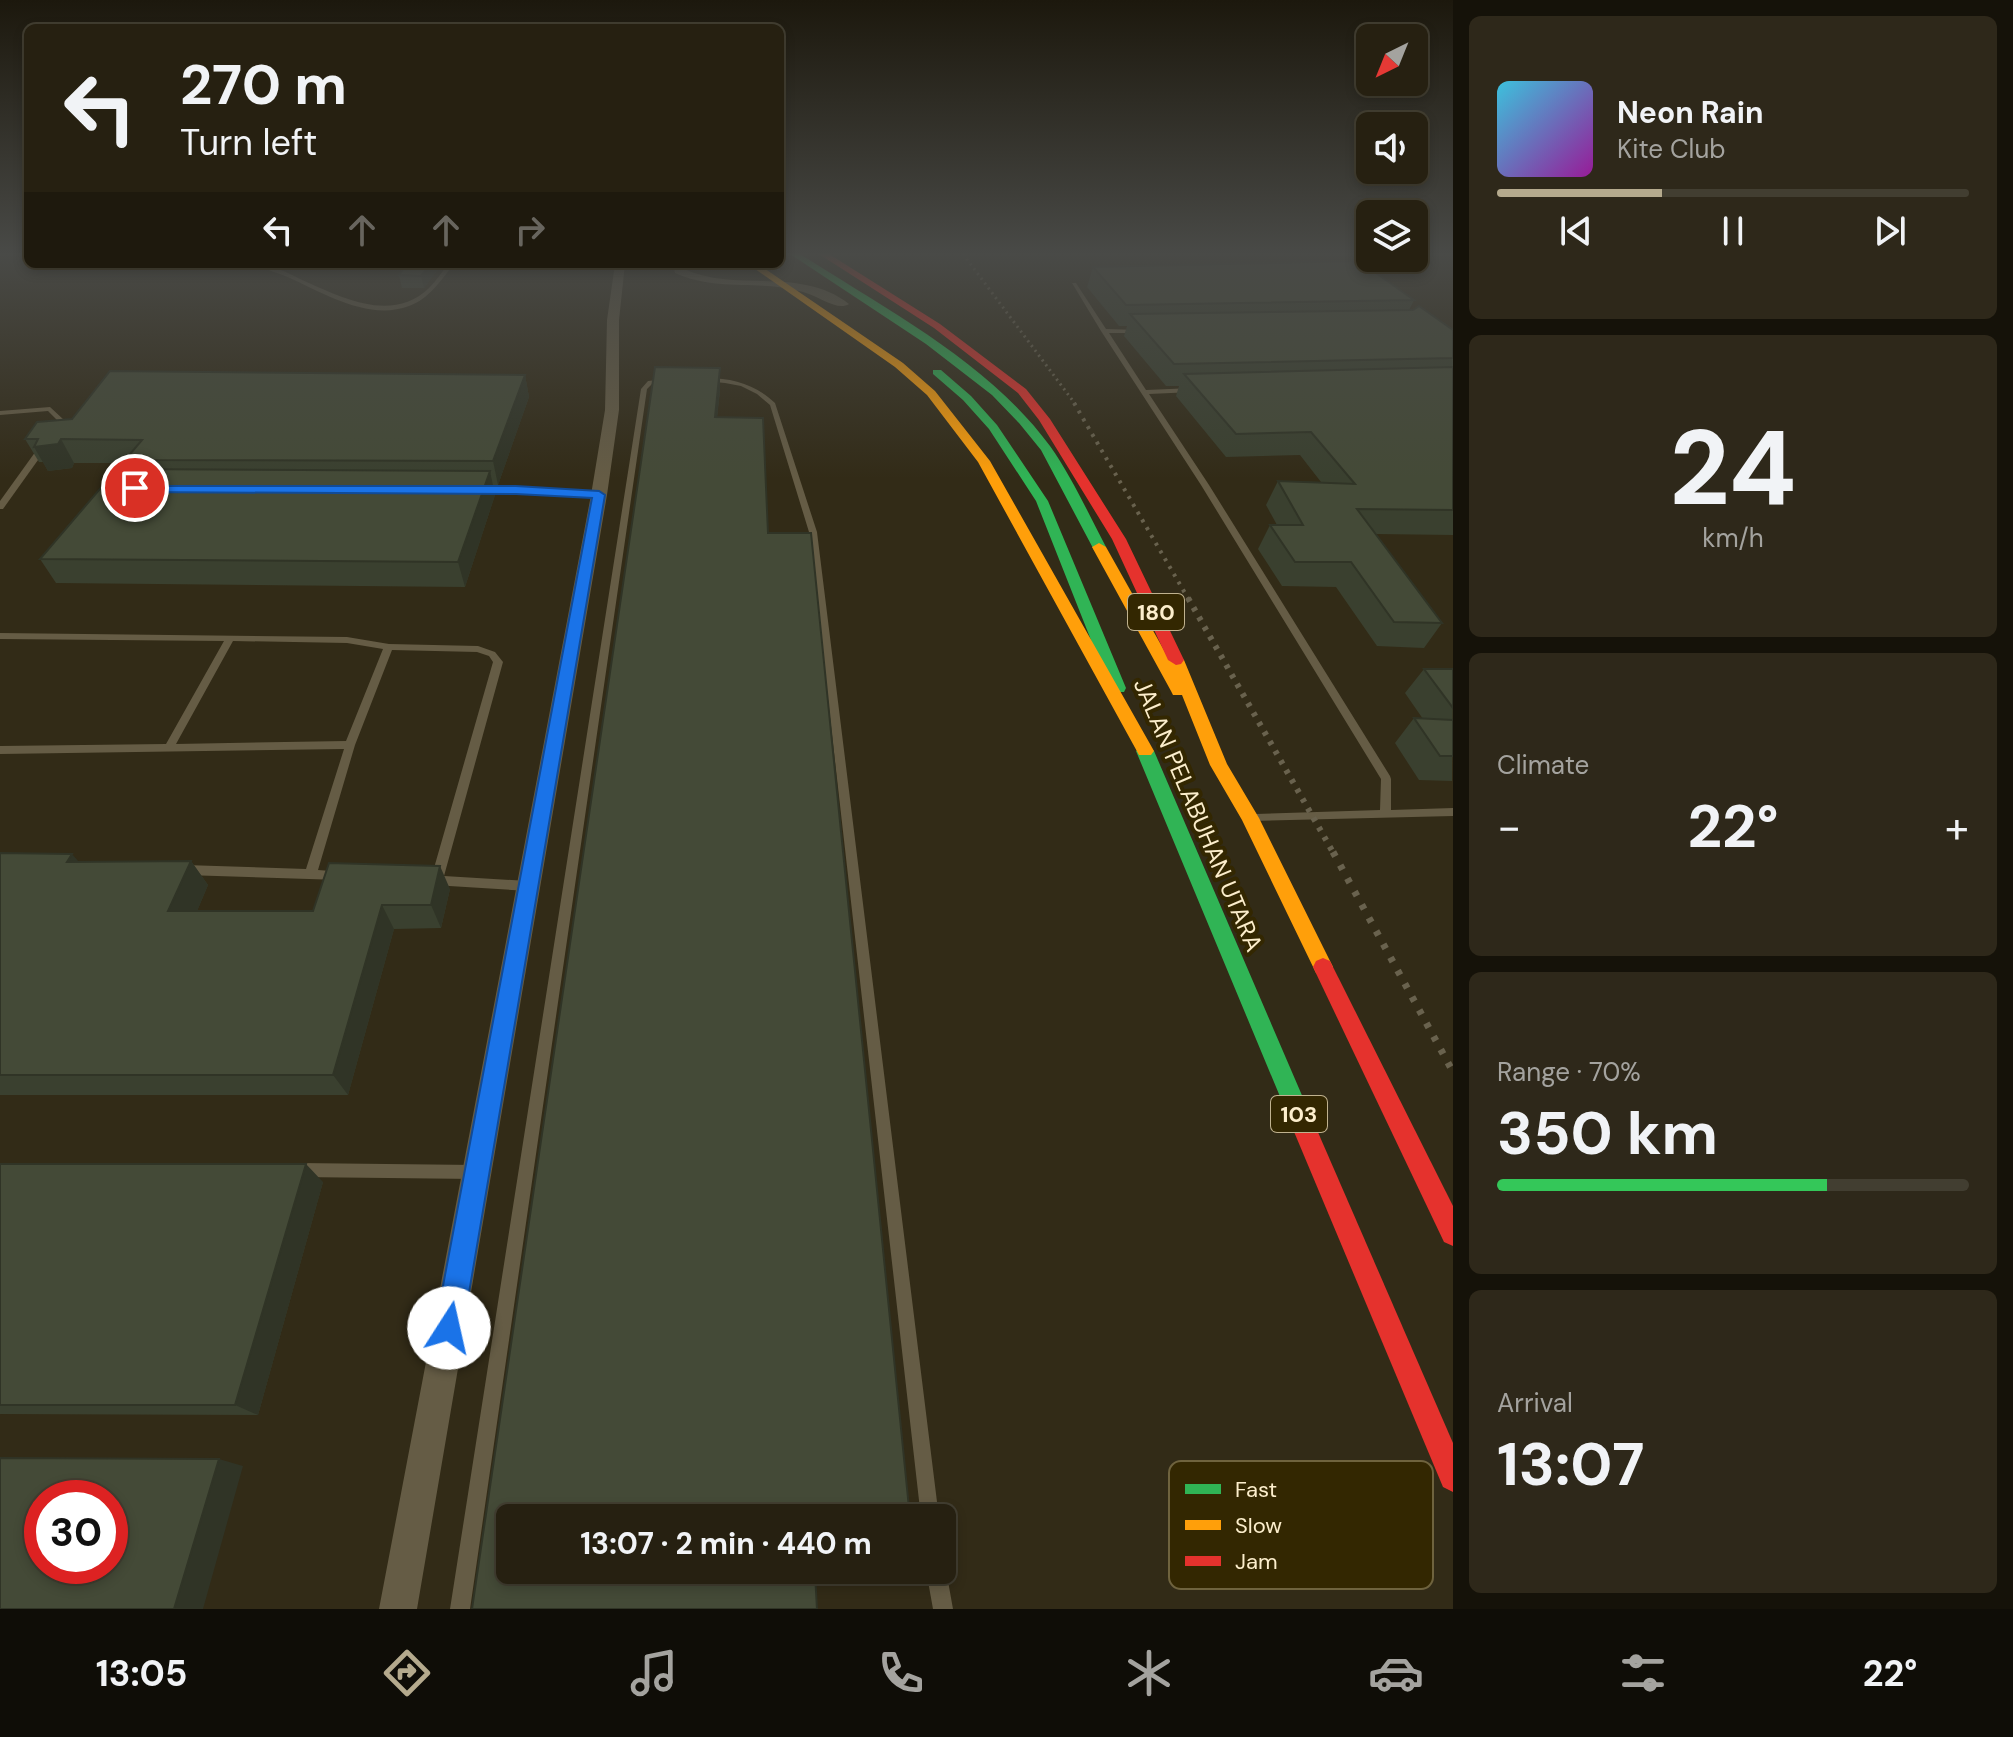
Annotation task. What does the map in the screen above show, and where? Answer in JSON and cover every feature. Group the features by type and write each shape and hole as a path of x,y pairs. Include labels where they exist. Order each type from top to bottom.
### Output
{"main road":[{"path":"847,329 899,365 931,393 984,461 1144,750"},
{"name":"JALAN PELABUHAN UTARA","path":"879,329 924,360 967,398 1015,456 1042,501 1144,750 1453,1477"},
{"name":"JALAN PELABUHAN UTARA","path":"907,329 970,371 1001,399 1045,448 1250,818 1453,1233"},
{"name":"180","path":"941,329 1022,391 1075,468 1119,539 1158,618 1219,765"}],"street":[{"path":"398,1609 599,495 612,410 613,329"}],"lane":[{"path":"1104,331 1151,331"},
{"path":"1104,331 1386,779 1385,814"},
{"path":"460,1609 644,389 650,382 730,381 756,390 773,404 813,532 928,1504"},
{"path":"1145,392 1207,390"},
{"path":"0,413 50,409 61,420 0,507"},
{"path":"468,490 599,495"},
{"path":"0,636 347,640 389,647 478,649 492,654 498,662 437,880"},
{"path":"169,747 230,638"},
{"path":"311,873 350,745 389,647"},
{"path":"0,750 350,745"},
{"path":"1250,818 1453,812"},
{"path":"166,870 358,876"},
{"path":"421,879 528,886"},
{"path":"286,1170 477,1172"},
{"path":"939,1584 943,1609"}],"building":[{"path":"1143,329 1453,330 1453,358 1174,364"},
{"path":"655,367 720,368 715,417 763,418 768,533 811,533 909,1504 496,1504 496,1584 816,1584 817,1609 472,1609"},
{"path":"1453,367 1453,510 1357,509 1442,623 1394,622 1351,562 1295,562 1270,525 1303,525 1278,481 1355,484 1311,432 1236,434 1184,374"},
{"path":"110,371 525,375 493,461 125,460 142,440 61,439 58,444 34,447 38,439 25,439 37,422 72,419"},
{"path":"117,469 490,471 458,562 40,559"},
{"path":"1424,669 1453,669 1453,708"},
{"path":"1414,718 1453,720 1453,756 1440,756"},
{"path":"0,853 72,854 67,862 191,861 168,911 313,911 329,863 440,866 431,905 382,905 333,1075 0,1075"},
{"path":"0,1164 306,1164 235,1405 0,1405"},
{"path":"0,1458 219,1459 174,1609 0,1609"}],"railway":[{"path":"1019,329 1076,405"},
{"path":"1074,403 1189,600"},
{"path":"1188,598 1334,854"},
{"path":"1333,852 1453,1072"}],"traffic: fast":[{"path":"911,329 964,367 1023,420 1046,449 1099,547"},
{"path":"937,372 967,398 993,427 1042,501 1118,688"},
{"path":"1145,751 1299,1115"}],"traffic: slow":[{"path":"847,329 899,365 931,393 984,461 1145,751"},
{"path":"1099,547 1179,691"},
{"path":"1176,660 1219,765 1250,818 1323,967"}],"traffic: jam":[{"path":"941,329 1022,391 1044,419 1119,539 1176,660"},
{"path":"1323,967 1453,1233"},
{"path":"1299,1115 1453,1477"}],"route":[{"path":"135,488 516,490 599,495 449,1328"}]}
